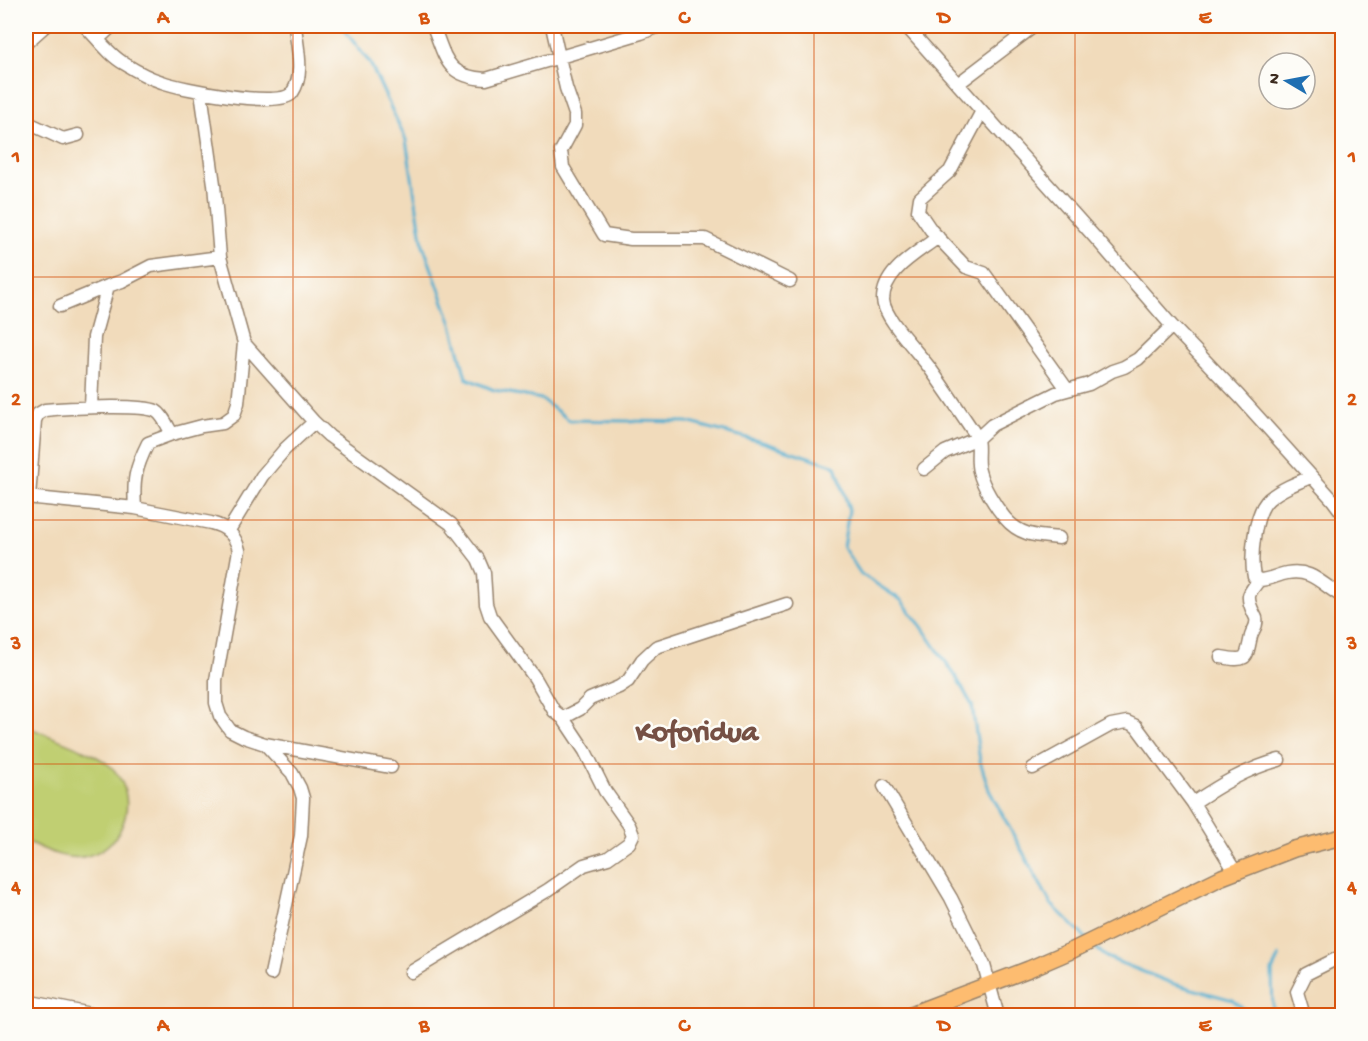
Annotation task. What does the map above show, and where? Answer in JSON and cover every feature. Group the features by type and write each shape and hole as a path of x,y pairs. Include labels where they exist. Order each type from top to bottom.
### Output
{"main road":[{"path":"906,1016 1073,950 1222,877 1294,849 1342,837"}],"street":[{"path":"26,43 45,26"},
{"path":"85,26 122,63 160,82 201,92 271,100 291,96 297,84 299,60 295,26"},
{"path":"98,39 112,26"},
{"path":"434,26 450,66 459,74 470,78 486,79 660,26"},
{"path":"552,26 566,88 575,114 574,125 561,151 563,167 604,235 631,239 705,239 790,281"},
{"path":"906,26 959,83 1172,326 1239,396 1332,499 1341,512 1342,510"},
{"path":"959,83 1034,26"},
{"path":"135,508 133,482 148,444 172,434 223,423 234,415 238,403 244,343 220,257 214,184 201,92"},
{"path":"982,111 950,171 920,198 918,211 931,230 966,267 984,273 1067,389"},
{"path":"26,122 63,139 78,135"},
{"path":"938,237 898,268 889,278 884,288 883,303 897,328 928,366 978,438 978,470 991,498 1006,520 1028,536 1059,538"},
{"path":"60,306 122,281 151,266 220,257"},
{"path":"91,407 94,337 108,286"},
{"path":"924,469 945,452 978,438 992,425 1067,389 1089,384 1112,370 1138,359 1172,326"},
{"path":"244,343 329,436 451,524 478,559 484,573 486,604 490,616 535,678 554,711 563,718 585,751 605,791 629,825 633,835 630,843 608,858 584,866 411,972"},
{"path":"172,434 156,411 91,407 45,410 34,420 27,497 135,508 222,525 229,530 239,550 216,680 216,703 220,716 230,730 265,744 391,767"},
{"path":"229,530 262,476 285,449 314,422"},
{"path":"1311,477 1292,484 1268,500 1262,507 1252,552 1254,577 1266,580 1289,573 1310,574 1342,596"},
{"path":"1221,657 1240,658 1247,656 1250,651 1251,636 1256,623 1249,598 1251,590 1259,580"},
{"path":"563,718 580,709 590,699 628,681 642,660 656,647 787,604"},
{"path":"1033,768 1111,725 1127,722 1136,726 1193,803 1236,873"},
{"path":"265,744 292,773 303,798 300,836 271,974"},
{"path":"1193,803 1226,781 1259,765 1279,760"},
{"path":"885,786 951,898 984,965 998,1016"},
{"path":"1304,1016 1297,992 1306,974 1342,956"},
{"path":"26,1000 101,1016"}],"green space":[{"path":"26,726 92,754 109,765 119,777 125,790 127,803 125,817 112,842 101,850 87,856 71,857 55,854 26,841"}],"waterway":[{"path":"341,26 370,63 406,140 423,245 452,324 466,378 494,390 541,399 569,420 687,422 762,442 836,466 849,510 843,547 861,574 901,600 956,677 972,705 980,761 989,790 1051,904 1087,939"},
{"path":"1094,946 1106,957 1174,984 1233,1000 1252,1016"},
{"path":"1273,1016 1272,971 1279,956"}],"district":[{"name":"Koforidua","path":"697,730"}]}
